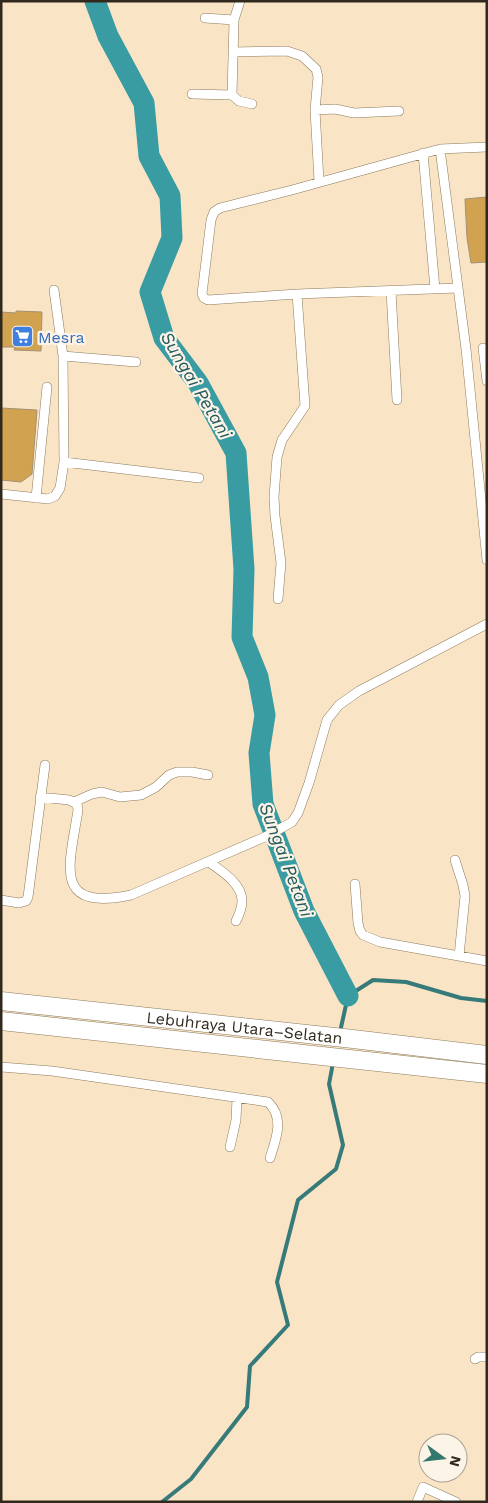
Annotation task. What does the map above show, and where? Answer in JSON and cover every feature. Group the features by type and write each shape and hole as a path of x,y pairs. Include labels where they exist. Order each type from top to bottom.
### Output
{"highway":[{"name":"Lebuhraya Utara–Selatan","path":"1,1001 487,1055"},
{"name":"Lebuhraya Utara–Selatan","path":"1,1021 487,1074"}],"street":[{"path":"232,95 234,20 240,1"},
{"path":"204,18 234,20"},
{"path":"233,52 287,50 302,56 316,69 318,77 315,110 319,181"},
{"path":"192,94 232,95 240,101 252,104"},
{"path":"315,110 335,108 354,113 399,111"},
{"path":"458,288 296,294 208,300 202,294 211,220 214,212 220,208 292,190 422,153 440,149 487,147"},
{"path":"440,149 466,349 487,560"},
{"path":"422,153 435,289"},
{"path":"1,494 48,499 55,496 60,488 64,462 63,356 54,290"},
{"path":"390,290 397,400"},
{"path":"278,599 281,563 274,496 277,457 282,440 305,406 296,294"},
{"path":"466,349 485,348 487,381"},
{"path":"63,356 136,362"},
{"path":"36,498 47,387"},
{"path":"64,462 199,478"},
{"path":"40,798 69,800 76,804 78,810 71,860 73,886 86,896 104,898 131,895 267,836 292,822 298,813 310,783 327,720 339,705 359,691 487,624"},
{"path":"1,900 19,903 26,901 28,898 45,764"},
{"path":"74,802 102,792 120,797 141,795 156,787 169,775 177,772 208,775"},
{"path":"455,860 465,896 458,956"},
{"path":"209,862 228,877 238,887 242,895 243,902 236,921"},
{"path":"354,884 358,923 363,935 380,942 487,961"},
{"path":"1,1067 52,1071 268,1102 277,1114 278,1126 270,1158"},
{"path":"230,1147 236,1120 237,1098"},
{"path":"474,1358 487,1358"},
{"path":"416,1502 423,1488 456,1502"}],"building":[{"path":"487,197 487,262 471,263 467,238 465,199"},
{"path":"16,311 42,312 41,351 14,350 15,347 1,347 1,312 16,313"},
{"path":"1,408 37,410 32,474 21,482 1,480"}],"waterway":[{"name":"Sungai Petani","path":"95,1 108,36 144,103 149,156 170,196 172,238 150,292 164,338 198,383 236,453 244,569 242,637 258,677 265,715 259,753 263,804 304,911 348,996"},
{"path":"340,1032 348,996 373,980 406,982 461,998 487,1001"},
{"name":"Sungai Petani","path":"162,1502 191,1479 247,1407 250,1366 288,1325 277,1282 298,1200 336,1169 343,1145 329,1084 333,1063"}],"place":[{"name":"Mesra","path":"22,337"}]}
